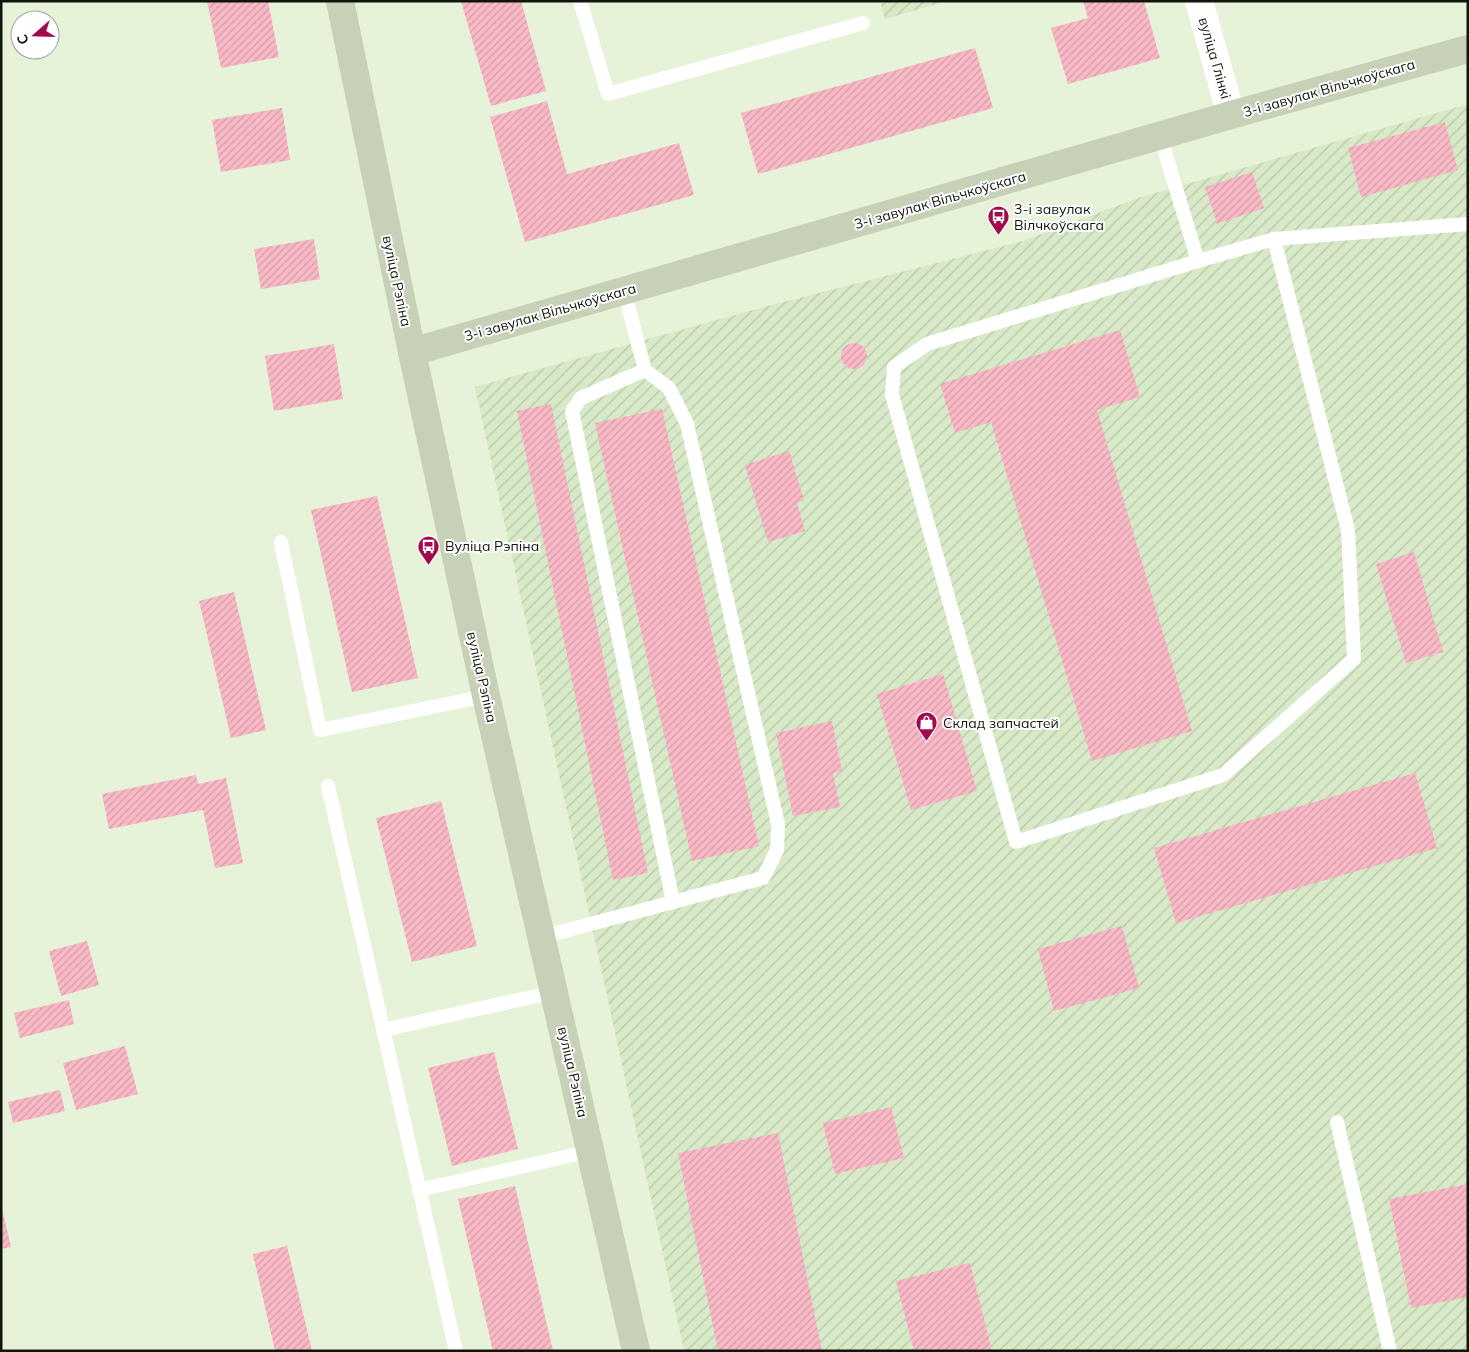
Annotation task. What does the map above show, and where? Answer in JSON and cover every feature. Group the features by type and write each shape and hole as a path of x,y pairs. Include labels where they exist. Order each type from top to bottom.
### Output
{"street":[{"name":"вуліца Рэпіна","path":"340,1 412,352 486,696 636,1351"},
{"name":"вуліца Глінкі","path":"1199,1 1231,116"},
{"name":"3-і завулак Вільчкоўскага","path":"412,352 1468,49"}],"lane":[{"path":"580,1 608,94 863,23"},
{"path":"1160,136 1198,261"},
{"path":"1274,239 1348,530 1354,659 1223,776 1016,842 892,395 894,367 927,344 1274,239 1468,224"},
{"path":"542,937 763,878 777,850 778,824 687,424 670,388 645,370 624,291"},
{"path":"645,370 581,398 572,410 673,902"},
{"path":"281,542 320,730 486,696"},
{"path":"328,786 456,1351"},
{"path":"383,1030 554,992"},
{"path":"1337,1122 1390,1351"},
{"path":"419,1190 591,1151"}],"shaded area":[{"path":"880,1 947,1 885,19"},
{"path":"1468,104 1468,1351 684,1351 475,387 764,307 1023,241 1141,197"}],"building":[{"path":"207,1 268,1 279,57 221,68"},
{"path":"461,1 521,1 546,91 491,106"},
{"path":"1083,1 1144,1 1160,58 1068,84 1051,28 1088,18"},
{"path":"975,48 993,108 758,174 741,113"},
{"path":"547,101 567,174 679,143 694,195 525,242 490,117"},
{"path":"282,108 290,160 221,172 212,120"},
{"path":"1445,122 1458,170 1361,197 1348,148"},
{"path":"1252,172 1264,208 1217,224 1205,187"},
{"path":"314,239 320,279 261,289 254,249"},
{"path":"1120,330 1140,397 1097,410 1192,731 1092,761 991,422 955,433 940,384"},
{"path":"854,343 863,347 867,356 863,365 854,369 845,365 841,356 845,347"},
{"path":"334,344 343,399 274,411 265,356"},
{"path":"551,404 648,873 613,880 517,411"},
{"path":"662,409 759,846 692,861 595,423"},
{"path":"789,451 804,500 797,503 805,531 768,542 745,465"},
{"path":"377,496 418,678 352,692 311,510"},
{"path":"1414,552 1443,652 1406,663 1376,564"},
{"path":"234,592 266,730 231,738 199,601"},
{"name":"Склад запчастей","path":"943,674 977,791 911,810 877,694"},
{"path":"832,721 842,771 833,773 840,807 793,816 776,733"},
{"path":"1415,773 1437,848 1176,923 1154,848"},
{"path":"196,775 198,784 226,778 243,863 215,868 203,810 109,829 102,794"},
{"path":"441,801 477,946 412,962 376,818"},
{"path":"1122,926 1139,988 1054,1011 1038,949"},
{"path":"87,941 99,985 61,996 49,951"},
{"path":"69,1000 74,1024 20,1038 14,1013"},
{"path":"125,1046 138,1094 76,1110 63,1063"},
{"path":"494,1052 518,1149 452,1166 428,1068"},
{"path":"60,1090 65,1111 13,1123 8,1102"},
{"path":"891,1107 904,1158 835,1174 823,1123"},
{"path":"778,1133 822,1351 718,1351 678,1153"},
{"path":"1468,1184 1468,1297 1411,1308 1389,1199"},
{"path":"515,1186 553,1351 493,1351 458,1199"},
{"path":"1,1204 11,1247 1,1249"},
{"path":"287,1246 312,1351 275,1351 253,1254"},
{"path":"970,1263 992,1351 914,1351 896,1281"}],"place":[{"name":"3-і завулак Вілчкоўскага","path":"998,236"},
{"name":"Вуліца Рэпіна","path":"429,565"},
{"name":"Склад запчастей","path":"927,742"}]}
